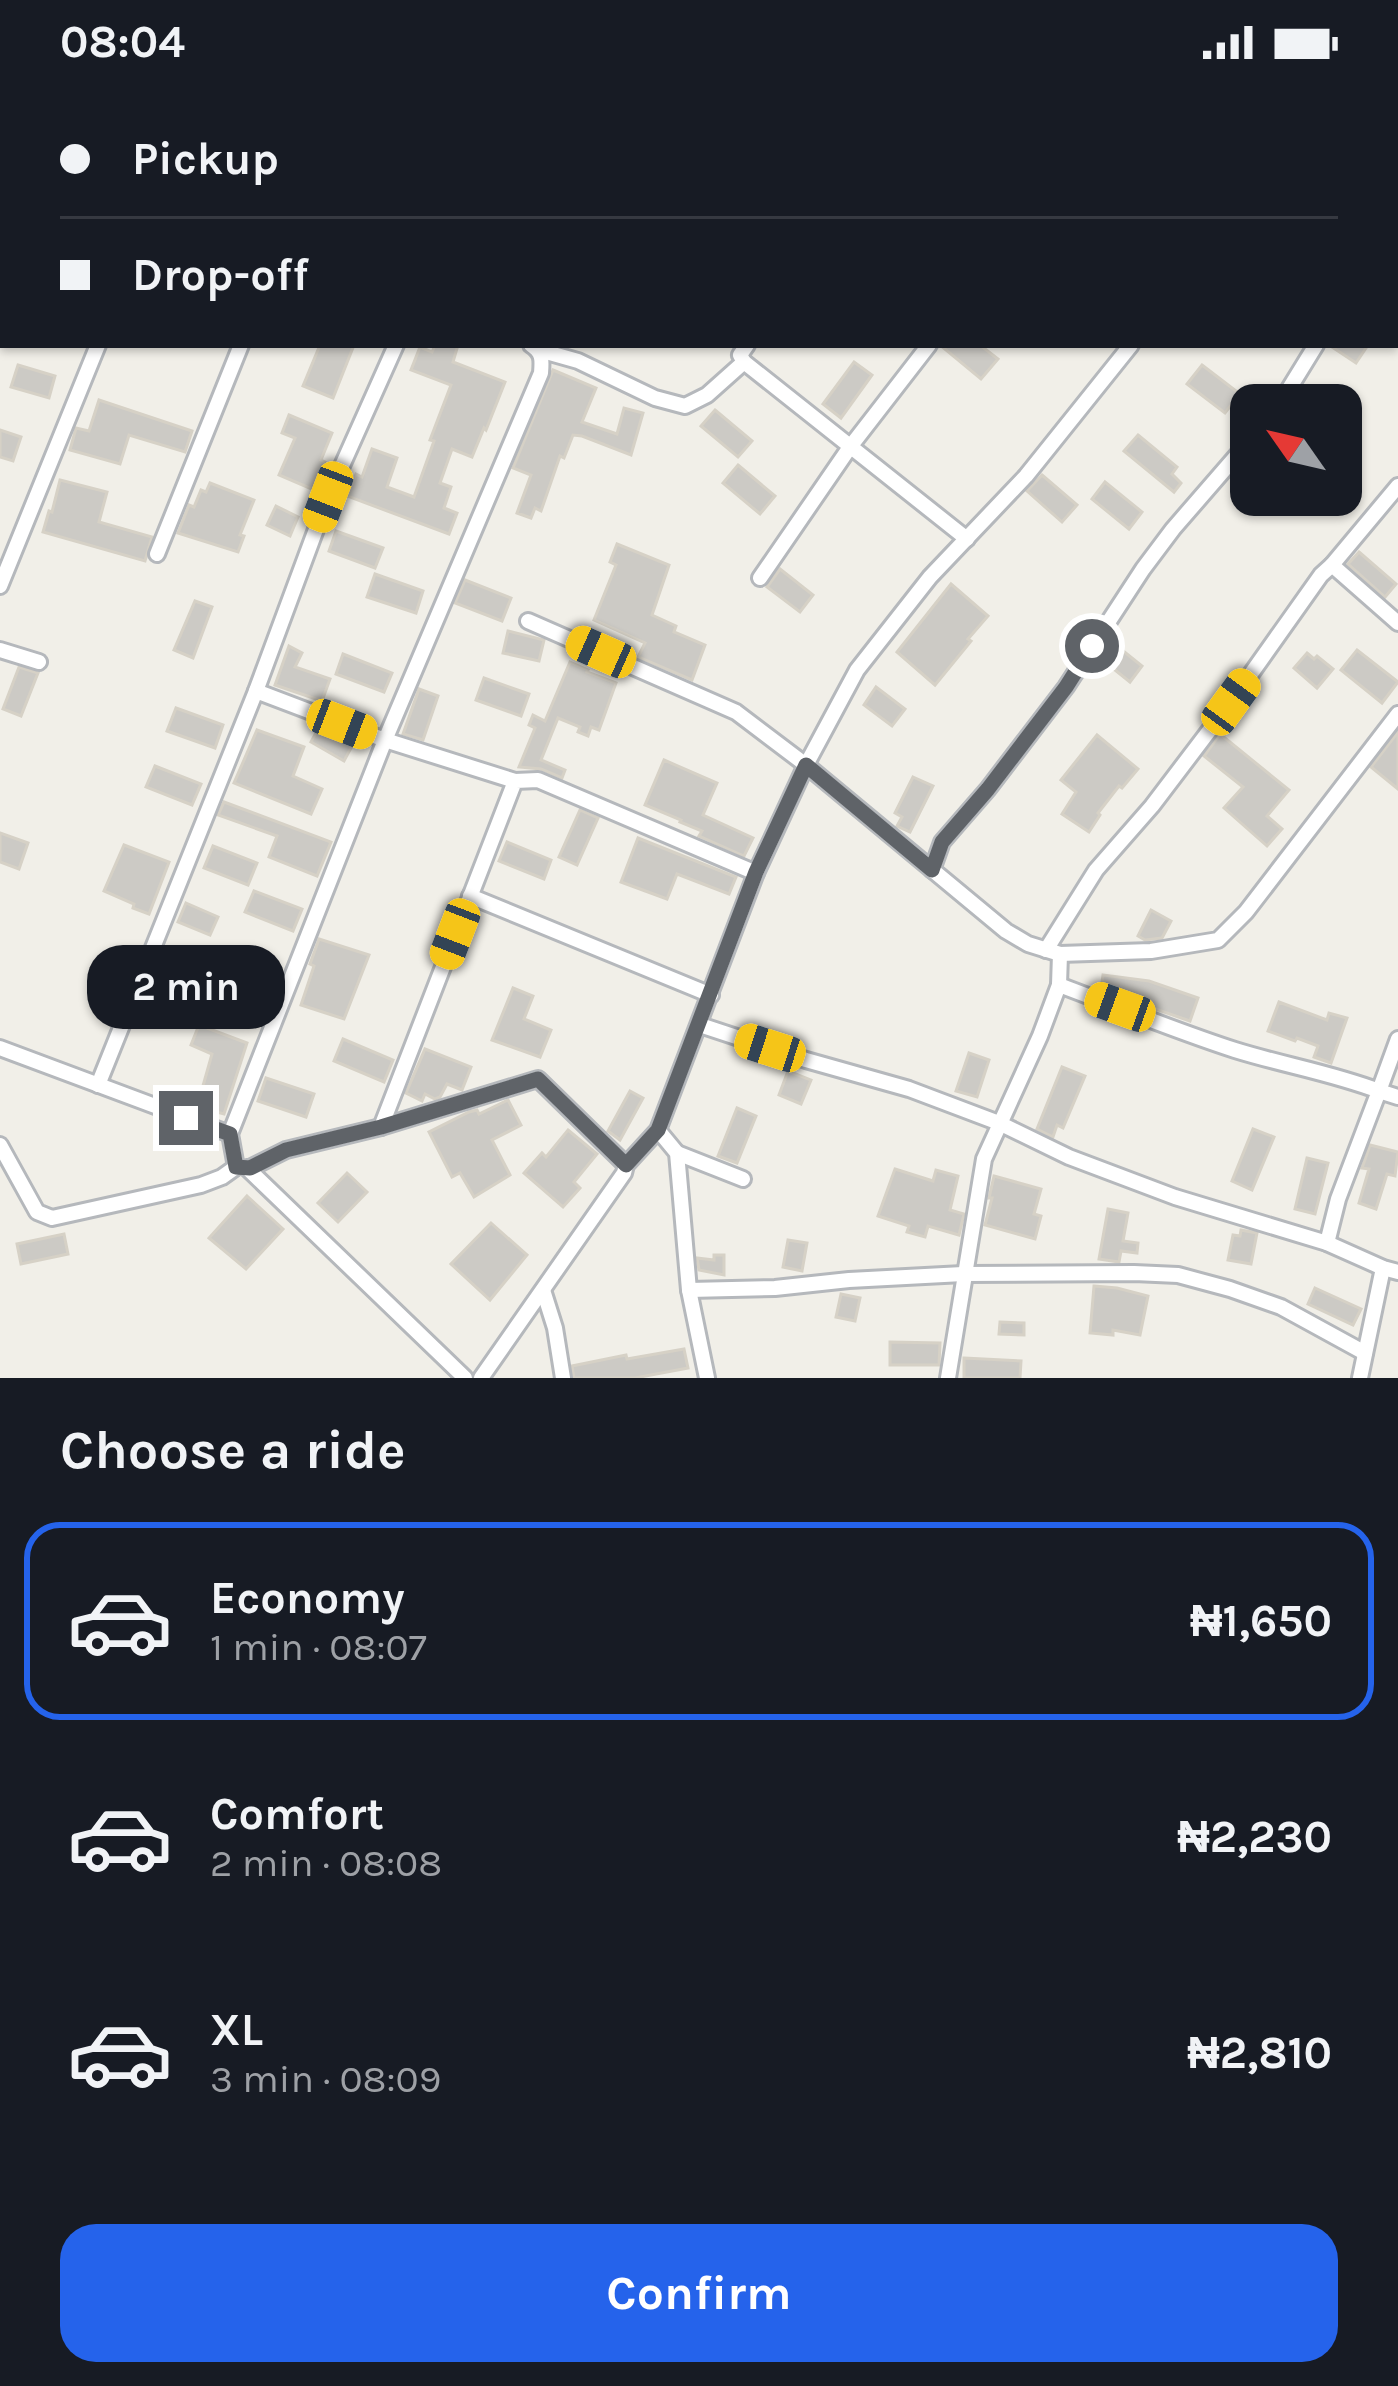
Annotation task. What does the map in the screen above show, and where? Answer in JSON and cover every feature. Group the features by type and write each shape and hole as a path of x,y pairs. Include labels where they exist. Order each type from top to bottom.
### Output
{"street":[{"path":"0,586 97,348"},
{"path":"158,554 240,348"},
{"path":"98,1085 256,691 328,497 395,348"},
{"path":"535,348 685,406 707,395 744,362"},
{"path":"465,1378 243,1167 230,1134 385,740 541,373 543,359 535,348"},
{"path":"745,348 740,355 744,362 967,539"},
{"path":"760,578 850,447 927,348"},
{"path":"481,1378 626,1165 658,1130 756,872 857,670 918,592 1026,476 1129,348"},
{"path":"1292,384 1314,348"},
{"path":"932,870 942,842 1066,687 1143,569 1230,463"},
{"path":"948,1378 984,1159 1059,986 1053,952 1096,870 1152,806 1321,575 1398,486"},
{"path":"1332,566 1398,623"},
{"path":"528,621 736,712 1006,931 1053,952 1150,952 1218,940 1259,896 1398,714"},
{"path":"0,650 39,662"},
{"path":"256,691 385,740 515,781 538,780 756,872"},
{"path":"381,1127 515,781"},
{"path":"470,896 711,995"},
{"path":"1059,986 1227,1048 1398,1097"},
{"path":"700,1025 909,1089 1175,1197 1328,1243 1390,1270 1360,1378"},
{"path":"1328,1243 1338,1199 1398,1039"},
{"path":"0,1048 230,1134"},
{"path":"0,1145 37,1212 52,1218 201,1185 286,1150 381,1127 538,1079 626,1165"},
{"path":"658,1130 677,1153 743,1179"},
{"path":"677,1153 689,1290 707,1378"},
{"path":"689,1290 963,1274 1178,1275 1281,1307 1365,1353"},
{"path":"543,1290 555,1328 562,1378"}],"building":[{"path":"319,348 353,348 333,398 303,386"},
{"path":"420,348 432,352 434,348 457,348 453,362 505,382 472,457 452,449 440,483 451,487 444,508 457,513 449,534 347,496 356,474 362,477 372,449 397,458 387,487 414,497 451,385 411,370"},
{"path":"944,348 984,348 998,359 981,379"},
{"path":"1334,348 1366,348 1356,363"},
{"path":"854,362 872,375 841,418 823,404"},
{"path":"18,365 55,376 49,398 11,387"},
{"path":"1202,365 1230,386 1230,407 1225,413 1187,384"},
{"path":"553,370 596,388 582,422 617,434 624,408 643,413 631,455 573,435 564,458 560,456 541,511 535,508 531,518 517,513 531,475 513,468"},
{"path":"99,400 192,431 185,452 129,435 120,464 70,450 76,428 89,431"},
{"path":"715,410 752,441 738,457 701,426"},
{"path":"289,415 332,433 314,490 279,475 295,438 282,433"},
{"path":"0,430 21,437 13,461 0,457"},
{"path":"1138,435 1177,467 1172,474 1181,483 1174,492 1124,451"},
{"path":"738,465 775,496 760,514 723,483"},
{"path":"1042,475 1077,505 1062,522 1027,491"},
{"path":"60,480 107,492 99,522 152,537 145,561 43,532"},
{"path":"1105,482 1142,512 1129,529 1092,499"},
{"path":"210,483 254,500 238,552 178,533 189,505 194,507 201,490 206,492"},
{"path":"276,506 298,517 290,536 267,525"},
{"path":"336,531 383,548 375,568 329,551"},
{"path":"617,544 669,565 652,615 676,626 674,632 705,645 692,680 638,657 645,643 594,620 616,565 610,562"},
{"path":"1359,552 1396,584 1385,597 1348,564"},
{"path":"780,569 813,595 800,612 767,587"},
{"path":"375,574 423,591 416,613 367,597"},
{"path":"465,580 511,598 502,621 455,603"},
{"path":"951,584 988,616 935,685 897,652"},
{"path":"195,601 212,607 193,658 174,650"},
{"path":"508,631 544,640 539,661 503,653"},
{"path":"289,646 302,653 295,667 330,679 322,701 275,685"},
{"path":"1117,646 1142,666 1130,682 1105,662"},
{"path":"1357,650 1398,682 1382,703 1341,670"},
{"path":"1307,653 1333,669 1317,688 1294,668"},
{"path":"343,654 392,673 384,692 336,674"},
{"path":"570,662 616,683 599,730 591,727 588,736 578,732 580,727 558,718 541,760 565,770 562,778 519,767 535,728 529,725 533,715 545,721"},
{"path":"19,667 38,673 21,716 3,709"},
{"path":"484,678 529,694 521,716 476,700"},
{"path":"876,687 905,709 892,726 864,705"},
{"path":"419,689 438,696 423,740 403,734"},
{"path":"176,708 223,725 215,748 167,731"},
{"path":"319,727 352,746 344,761 311,742"},
{"path":"257,730 304,747 293,776 322,789 311,814 234,783"},
{"path":"1398,732 1398,789 1371,767"},
{"path":"1220,734 1289,790 1267,816 1282,829 1267,846 1224,808 1243,787 1204,756"},
{"path":"1097,735 1138,769 1098,813 1089,832 1062,814 1076,792 1061,780"},
{"path":"664,760 717,783 703,815 753,838 744,856 645,805"},
{"path":"155,766 201,784 192,805 146,787"},
{"path":"913,777 933,786 910,832 897,826 902,817 895,813"},
{"path":"224,802 331,842 317,876 269,857 277,836 218,815"},
{"path":"580,810 598,818 577,865 559,857"},
{"path":"0,833 28,843 19,869 0,862"},
{"path":"638,838 736,877 729,894 677,874 667,899 621,882"},
{"path":"507,842 551,860 544,879 499,861"},
{"path":"124,845 169,862 149,914 104,891"},
{"path":"213,846 257,863 248,885 204,868"},
{"path":"254,891 302,909 293,931 245,912"},
{"path":"186,903 218,917 210,935 178,922"},
{"path":"1151,910 1171,921 1162,938 1145,940 1138,936"},
{"path":"319,939 369,955 344,1019 301,1005"},
{"path":"1103,975 1149,981 1198,998 1190,1021 1101,989"},
{"path":"513,988 533,996 524,1019 551,1030 540,1057 492,1040"},
{"path":"1279,1002 1327,1020 1329,1013 1347,1018 1331,1063 1314,1057 1318,1046 1268,1031"},
{"path":"199,1025 247,1043 224,1114 197,1107 212,1054 191,1045"},
{"path":"343,1039 393,1060 384,1082 334,1061"},
{"path":"425,1049 471,1067 462,1090 447,1084 440,1097 425,1094 422,1101 406,1093"},
{"path":"969,1053 989,1060 977,1097 956,1091"},
{"path":"1062,1067 1085,1076 1063,1128 1057,1125 1053,1137 1037,1129"},
{"path":"788,1071 811,1080 801,1104 779,1095"},
{"path":"266,1078 314,1094 306,1117 258,1101"},
{"path":"630,1091 643,1098 620,1140 608,1131"},
{"path":"508,1100 521,1125 492,1140 510,1175 474,1197 460,1173 452,1177 429,1132"},
{"path":"737,1108 756,1116 737,1163 718,1156"},
{"path":"1253,1129 1274,1137 1252,1190 1232,1181"},
{"path":"568,1130 597,1154 574,1182 580,1188 563,1207 524,1173 542,1153 546,1157"},
{"path":"1370,1145 1398,1152 1395,1176 1387,1174 1376,1209 1359,1203"},
{"path":"1307,1158 1328,1163 1315,1214 1295,1209"},
{"path":"895,1169 933,1181 936,1170 958,1176 950,1210 964,1214 959,1235 928,1226 925,1237 878,1216"},
{"path":"347,1173 367,1192 338,1222 318,1203"},
{"path":"994,1176 1041,1189 1034,1214 1041,1216 1035,1239 985,1225"},
{"path":"247,1196 283,1229 246,1269 209,1238"},
{"path":"1108,1209 1128,1213 1123,1241 1138,1243 1137,1253 1121,1251 1119,1262 1099,1259"},
{"path":"491,1223 527,1255 490,1300 451,1264"},
{"path":"1241,1230 1257,1233 1251,1264 1228,1260 1233,1235 1240,1236"},
{"path":"64,1234 68,1254 21,1264 17,1244"},
{"path":"788,1240 807,1243 802,1271 783,1267"},
{"path":"714,1255 724,1255 724,1275 699,1270 697,1258 714,1260"},
{"path":"1094,1286 1148,1296 1140,1335 1113,1330 1113,1335 1090,1333"},
{"path":"1315,1288 1361,1309 1353,1325 1308,1304"},
{"path":"841,1294 860,1298 855,1321 836,1317"},
{"path":"1000,1322 1024,1323 1024,1335 999,1334"},
{"path":"890,1342 940,1343 939,1365 890,1365"},
{"path":"684,1349 688,1368 635,1378 574,1378 572,1366"},
{"path":"964,1358 1021,1361 1020,1378 964,1378"}],"route":[{"path":"186,1118 230,1134 236,1167 250,1168 286,1150 381,1127 538,1079 626,1165 658,1130 756,872 806,765 932,870 942,842 988,789 1092,646"}]}
